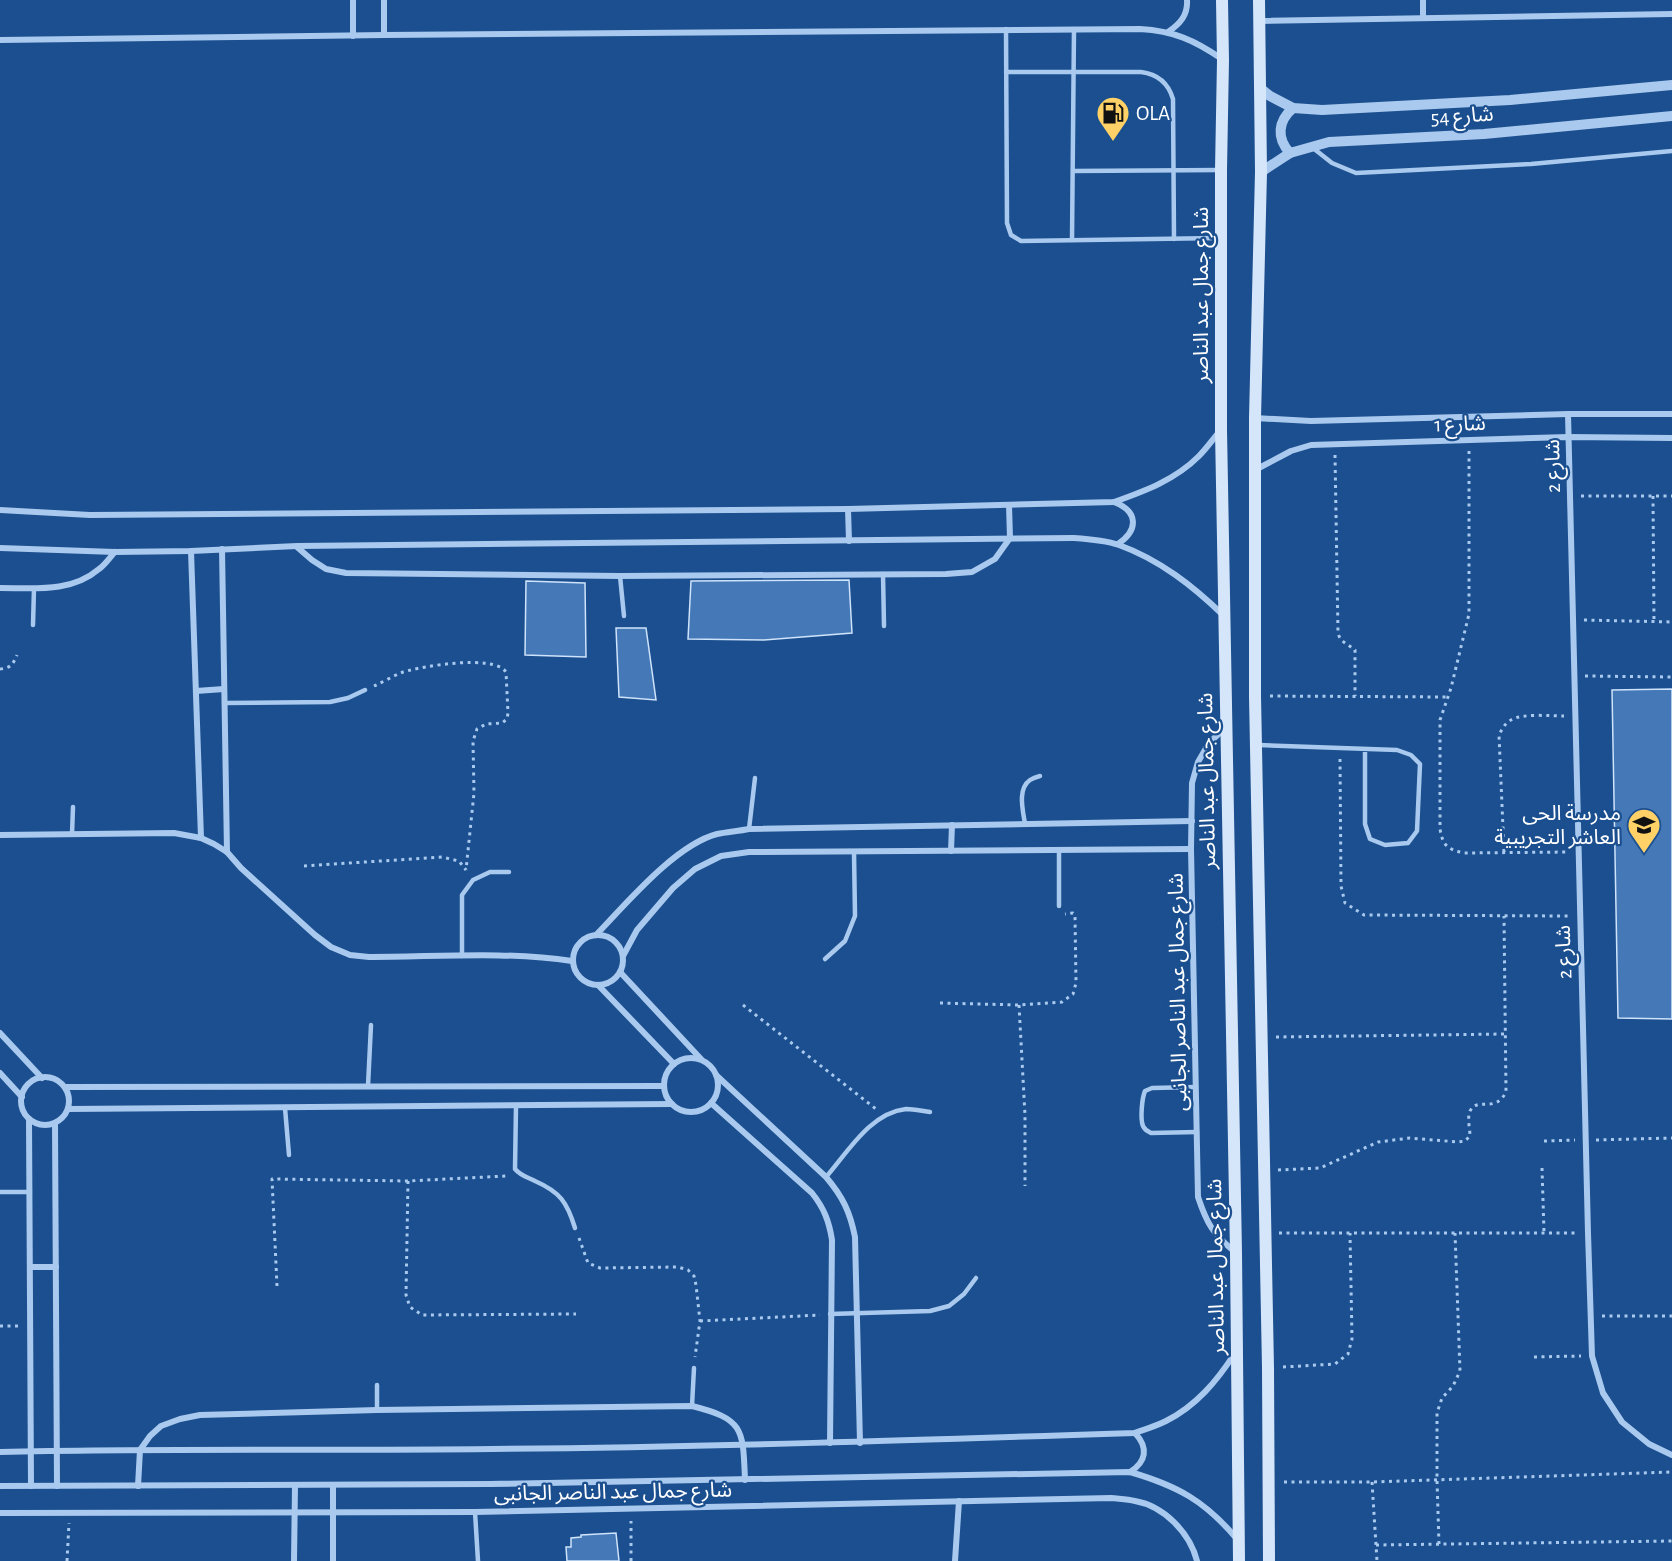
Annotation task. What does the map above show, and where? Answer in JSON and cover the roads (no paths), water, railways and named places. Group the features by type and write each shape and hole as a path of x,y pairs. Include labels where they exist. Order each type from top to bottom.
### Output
{"main road":[{"name":"شارع جمال عبد الناصر","path":"1222,0 1223,615 1236,1253 1239,1561"},
{"path":"1258,0 1261,172 1255,418 1255,696 1266,1233 1269,1561"}],"street":[{"path":"353,0 353,36"},
{"path":"384,0 384,35"},
{"path":"1168,32 1178,25 1185,15 1187,0"},
{"path":"1423,0 1424,18"},
{"path":"1259,21 1672,14"},
{"path":"0,40 1140,28 1168,32 1206,48 1223,60"},
{"name":"شارع 54","path":"1260,88 1293,108 1322,110 1533,98 1672,85"},
{"path":"1290,153 1284,147 1280,130 1281,121 1293,108"},
{"name":"شارع 54","path":"1261,172 1290,153 1329,142 1562,128 1672,116"},
{"name":"شارع 1","path":"1255,418 1311,421 1568,414 1672,414"},
{"name":"شارع 2","path":"1568,414 1592,1356 1603,1393 1622,1422 1648,1444 1672,1455"},
{"path":"0,510 102,515 848,509 1114,502 1146,491 1174,476 1200,456 1221,430"},
{"name":"شارع 1","path":"1255,471 1291,452 1311,445 1568,437 1672,438"},
{"path":"1114,502 1125,506 1132,515 1133,527 1128,538 1118,544"},
{"path":"297,546 312,560 326,568 346,573 620,576 972,572 995,559 1010,537 1010,505"},
{"path":"848,509 849,541"},
{"path":"0,548 115,552 297,546 1073,538 1118,544 1146,557 1174,573 1223,615"},
{"path":"222,549 227,852"},
{"path":"191,551 201,838"},
{"path":"0,588 61,587 82,581 100,569 115,552"},
{"path":"196,691 224,689"},
{"name":"شارع جمال عبد الناصر الجانبى","path":"1225,728 1209,742 1197,762 1192,783 1191,849 1198,1197 1205,1219 1218,1238 1236,1253"},
{"path":"596,935 614,940 623,956 620,972 614,979 606,984 597,985 588,984 574,970 573,953 582,940 596,935 684,849 715,834 749,829 1192,821"},
{"path":"951,851 952,825"},
{"path":"0,835 174,833 201,838 227,852 241,868 331,947 350,955 369,957 521,956 572,961"},
{"path":"623,956 637,930 673,888 695,869 721,856 750,852 1191,849"},
{"path":"620,972 701,1060"},
{"path":"597,985 674,1064"},
{"path":"0,1033 42,1078"},
{"path":"716,1075 717,1089 711,1103 704,1108 696,1111 678,1109 668,1098 664,1086 669,1070 674,1064 687,1058 707,1063 716,1075 826,1177 840,1194 850,1215 855,1237 860,1443"},
{"path":"0,1073 22,1097"},
{"path":"42,1078 50,1078 65,1087 69,1101 68,1109 61,1120 46,1125 37,1124 24,1113 22,1097 29,1084 42,1078"},
{"path":"65,1087 664,1086"},
{"path":"711,1103 812,1193 829,1223 832,1240 830,1443"},
{"path":"68,1109 672,1104"},
{"path":"29,1119 31,1486"},
{"path":"55,1123 57,1486"},
{"path":"30,1267 56,1267"},
{"path":"0,1452 744,1445 1136,1433 1167,1421 1195,1402 1218,1379 1237,1350"},
{"path":"138,1486 140,1450 150,1436 161,1426 200,1415 692,1406 726,1417 738,1428 744,1445 746,1480"},
{"path":"1130,1472 1138,1467 1145,1449 1136,1433"},
{"path":"0,1486 333,1486 1130,1472 1175,1488 1200,1502 1221,1520 1240,1542"},
{"path":"294,1561 295,1485"},
{"path":"333,1486 333,1561"},
{"name":"شارع جمال عبد الناصر الجانبى","path":"0,1513 476,1512 1111,1498 1137,1501 1161,1512 1181,1529 1195,1551 1197,1561"},
{"path":"955,1561 959,1501"}],"lane":[{"path":"1006,29 1008,229 1011,235 1021,241 1221,238"},
{"path":"1072,240 1074,29"},
{"path":"1006,72 1141,72 1155,75 1161,80 1171,91 1173,99 1174,239"},
{"path":"1311,146 1332,163 1356,173 1520,165 1672,151"},
{"path":"1072,171 1221,170"},
{"path":"883,574 884,626"},
{"path":"620,576 624,616"},
{"path":"33,625 34,588"},
{"path":"224,703 330,702 348,698 365,690"},
{"path":"1256,744 1397,750 1411,755 1420,764 1418,831 1408,843 1385,845 1370,839 1365,824 1365,749"},
{"path":"1025,824 1023,789 1029,780 1040,776"},
{"path":"749,829 755,778"},
{"path":"72,834 73,807"},
{"path":"1059,850 1059,906"},
{"path":"825,959 845,941 855,916 854,852"},
{"path":"462,956 462,895 474,880 490,872 509,872"},
{"path":"368,1086 371,1025"},
{"path":"1196,1087 1152,1088 1145,1091 1142,1097 1143,1125 1146,1130 1151,1133 1197,1132"},
{"path":"516,1106 515,1169 520,1175 555,1191 569,1207 575,1227"},
{"path":"285,1108 289,1155"},
{"path":"826,1177 867,1129 885,1115 907,1109 930,1112"},
{"path":"0,1192 30,1192"},
{"path":"830,1314 930,1311 949,1305 964,1294 976,1278"},
{"path":"692,1406 694,1368"},
{"path":"377,1384 377,1410"},
{"path":"476,1512 478,1561"}],"place":[{"name":"OLA","path":"1113,142"},
{"name":"مدرسة الحى العاشر التجريبية","path":"1644,854"}]}
